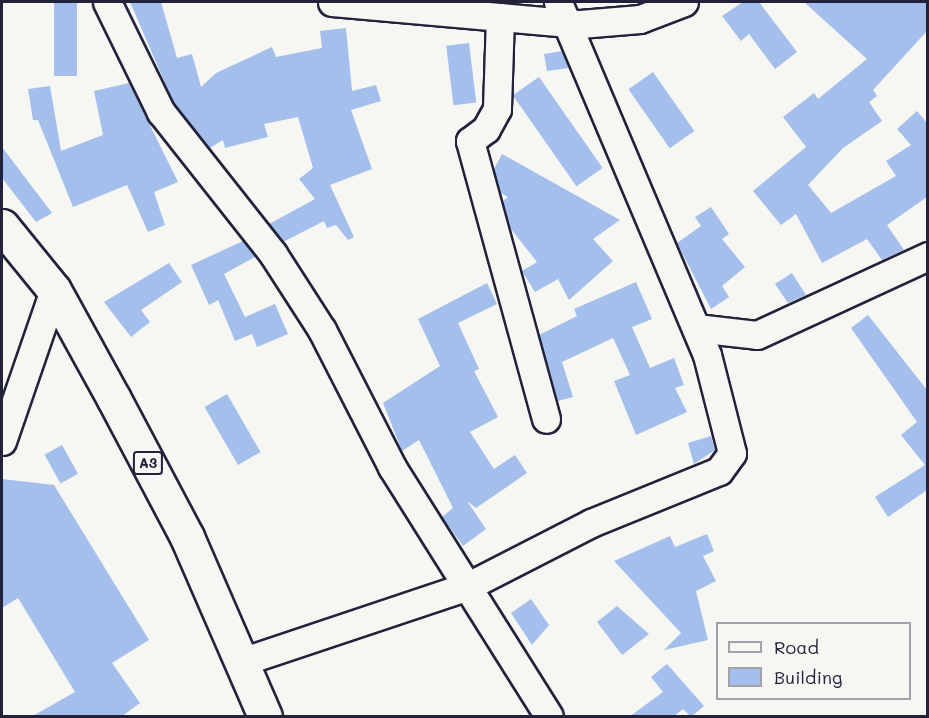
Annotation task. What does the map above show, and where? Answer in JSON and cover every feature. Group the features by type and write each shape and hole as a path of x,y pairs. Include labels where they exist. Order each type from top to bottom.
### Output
{"highway":[{"name":"A3","path":"2,226 54,290 188,537 265,717"}],"street":[{"path":"107,2 161,112 273,254 316,321 392,467 549,717"},
{"path":"332,2 500,17 562,12 639,19 684,2"},
{"path":"241,662 468,586 591,523 719,471 732,453 696,328 562,12"},
{"path":"500,17 497,109 486,129 470,141 546,419"},
{"path":"696,328 758,336 927,256"},
{"path":"2,441 54,290"}],"building":[{"path":"54,2 77,2 77,76 54,76"},
{"path":"130,2 161,2 177,58 192,54 201,87 216,73 272,47 276,57 322,48 320,31 346,28 352,91 376,85 381,101 351,110 372,169 330,185 354,237 348,240 336,225 327,228 324,221 283,242 269,224 315,199 299,179 313,168 298,117 264,124 268,137 225,148 223,140 210,148 174,104"},
{"path":"743,2 759,2 797,52 775,69 749,34 741,41 722,16"},
{"path":"804,2 927,2 927,31 873,90 877,96 869,102 882,121 843,148 808,185 831,213 896,176 886,161 911,145 897,129 917,111 927,123 927,197 887,225 904,250 882,260 867,239 822,263 796,214 781,225 753,191 806,147 783,117 814,93 818,99 867,59"},
{"path":"469,43 476,103 453,105 446,46"},
{"path":"562,51 569,68 547,71 544,54"},
{"path":"653,72 694,131 670,148 628,89"},
{"path":"539,77 603,168 576,186 513,95"},
{"path":"129,83 178,182 154,192 165,225 148,232 127,185 73,207 38,120 33,120 28,89 50,86 61,151 103,135 94,91"},
{"path":"2,147 52,213 36,222 2,178"},
{"path":"502,154 620,220 593,239 613,261 569,300 558,279 535,292 522,271 537,262 511,229 503,201 508,197 501,193 494,169"},
{"path":"711,207 729,234 722,239 745,267 722,286 729,297 711,309 677,243 701,226 695,217"},
{"path":"243,241 255,257 224,274 245,317 275,304 288,334 257,347 252,334 235,341 218,300 209,305 191,265"},
{"path":"169,263 182,282 141,310 150,322 131,337 104,302"},
{"path":"792,273 806,295 788,303 775,284"},
{"path":"636,282 652,319 632,327 650,368 674,358 684,385 675,388 687,412 636,435 614,381 630,375 613,338 562,362 573,397 558,401 539,335 577,316 574,309"},
{"path":"487,283 497,304 458,323 479,369 474,371 498,417 470,432 494,469 515,455 527,473 476,508 467,501 486,529 463,546 442,517 453,508 419,440 402,451 383,403 440,366 418,319"},
{"path":"868,315 927,390 927,490 888,517 875,497 925,465 901,435 917,422 851,328"},
{"path":"227,394 260,452 238,465 204,407"},
{"path":"711,436 715,450 694,464 688,443"},
{"path":"62,445 78,474 61,484 45,455"},
{"path":"2,479 54,485 149,640 112,663 140,703 121,717 31,717 75,692 18,598 2,608"},
{"path":"707,534 714,551 703,556 716,581 696,591 708,640 664,650 681,633 614,561 670,536 675,547"},
{"path":"531,599 549,625 532,645 511,613"},
{"path":"617,606 649,634 622,655 597,622"},
{"path":"667,664 704,706 691,717 683,709 673,717 629,717 663,692 651,677"}]}
